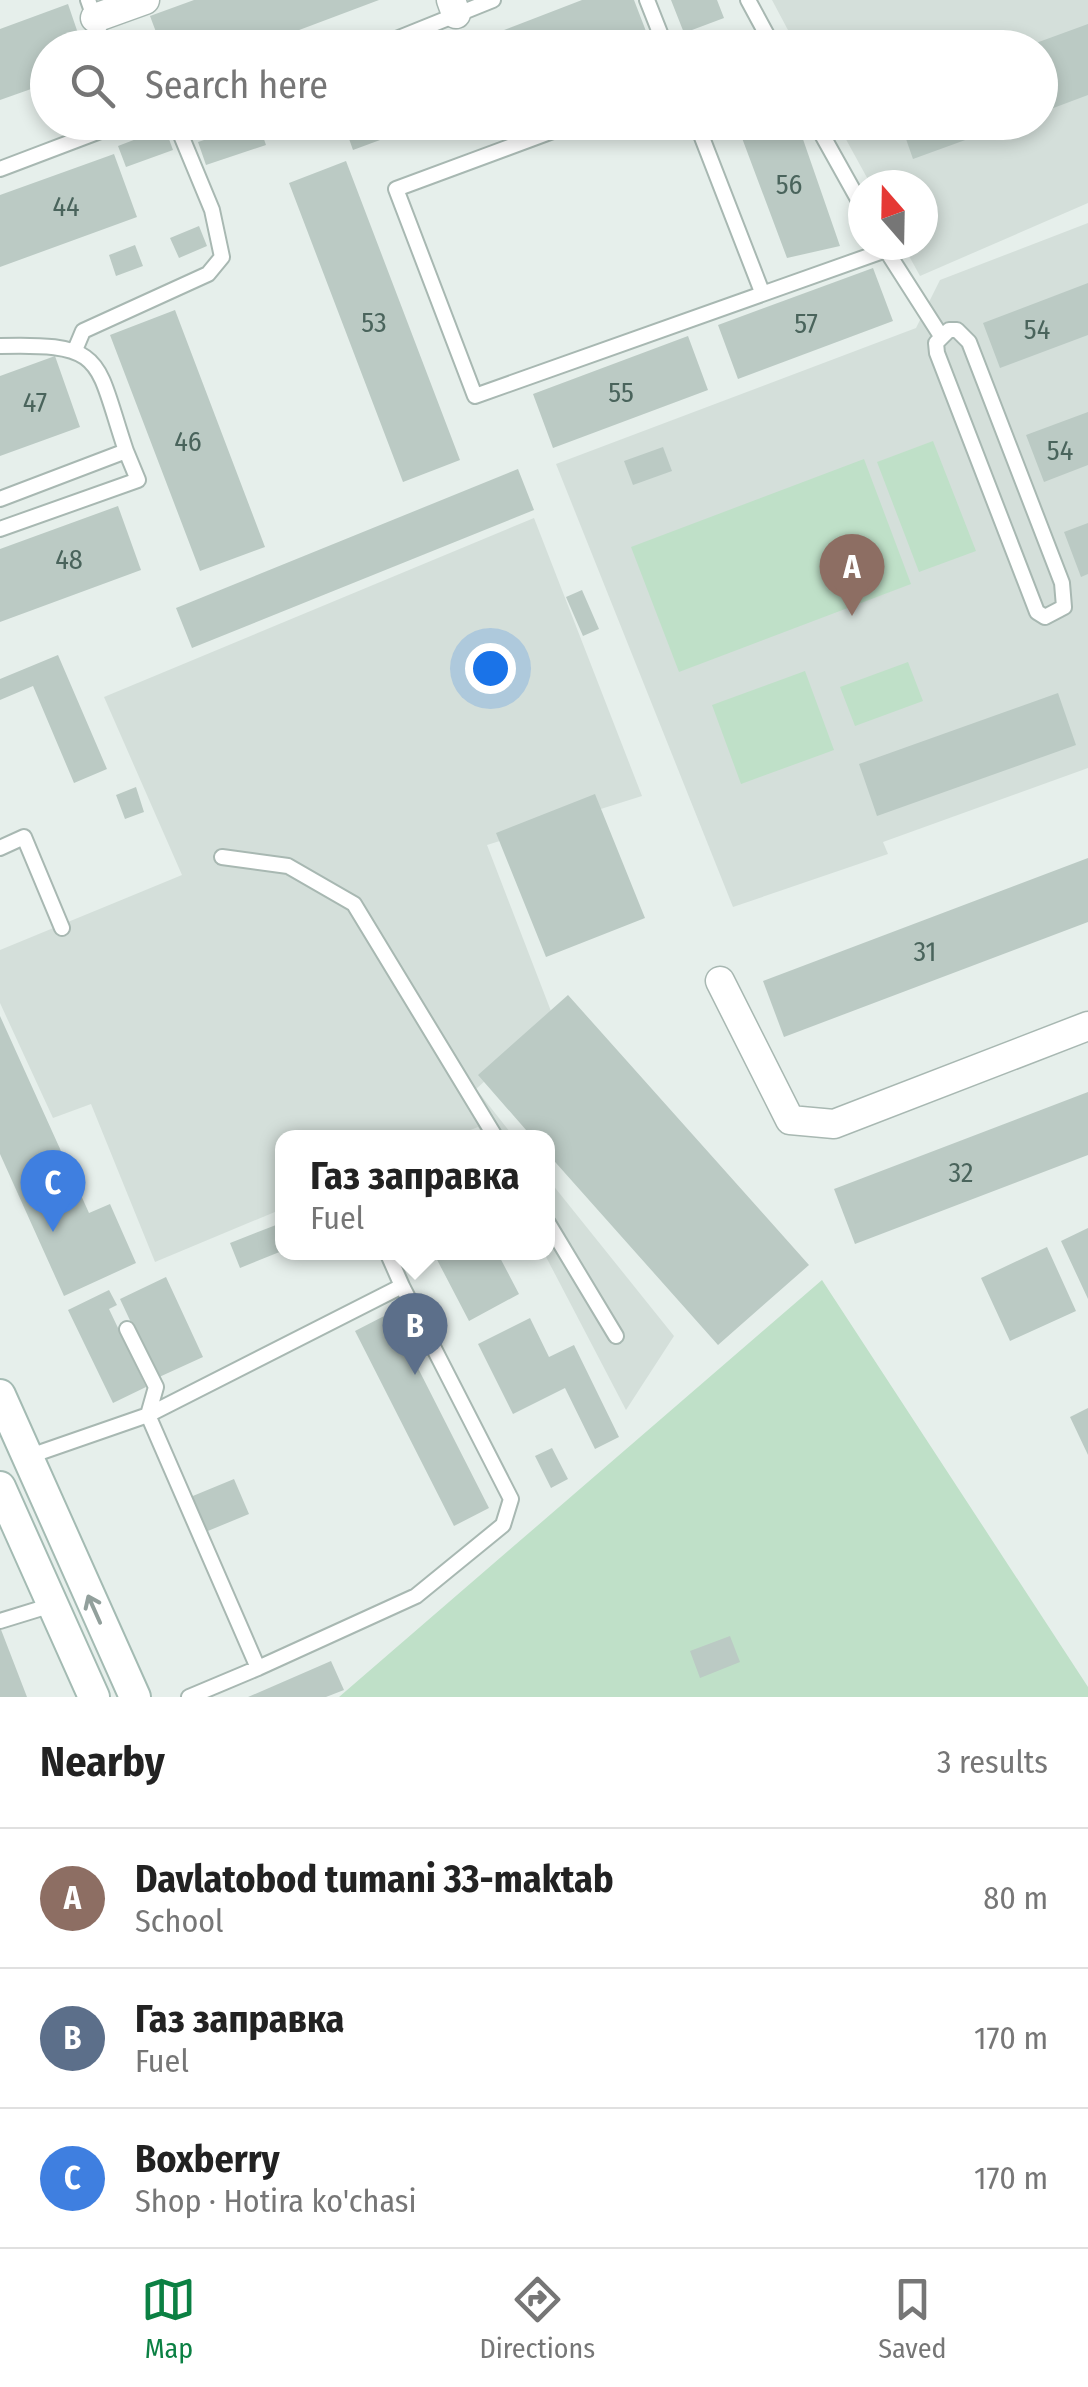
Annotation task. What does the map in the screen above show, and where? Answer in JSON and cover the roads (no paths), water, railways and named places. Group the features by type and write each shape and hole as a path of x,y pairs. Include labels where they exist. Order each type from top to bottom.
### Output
{"main road":[{"path":"0,1395 135,1697"},
{"path":"0,1487 94,1697"}],"street":[{"path":"92,9 145,0"},
{"path":"720,981 790,1120 834,1124 1088,1026"}],"lane":[{"path":"409,30 454,7 494,0"},
{"path":"647,0 659,30"},
{"path":"748,0 764,30"},
{"path":"0,168 75,140"},
{"path":"75,350 83,331 208,274 222,258 212,210 184,140"},
{"path":"530,140 396,190 475,396 849,260"},
{"path":"703,140 762,292"},
{"path":"826,140 848,181"},
{"path":"893,260 941,336 936,353 1037,612 1045,617 1057,614 1064,607 1062,583 969,342 957,330 941,336"},
{"path":"0,346 75,350 96,363 138,480 0,529"},
{"path":"0,500 126,451"},
{"path":"0,848 24,837 62,928"},
{"path":"222,857 288,866 354,904 491,1130"},
{"path":"555,1235 616,1336"},
{"path":"189,1697 416,1596 503,1525 510,1512 511,1499 390,1260"},
{"path":"27,1457 148,1414 402,1286"},
{"path":"127,1329 156,1387 148,1414 258,1668"},
{"path":"0,1621 53,1604"}],"place":[{"name":"Davlatobod tumani 33-maktab","path":"852,616"},
{"name":"Boxberry","path":"53,1232"},
{"name":"Газ заправка","path":"415,1375"}]}
